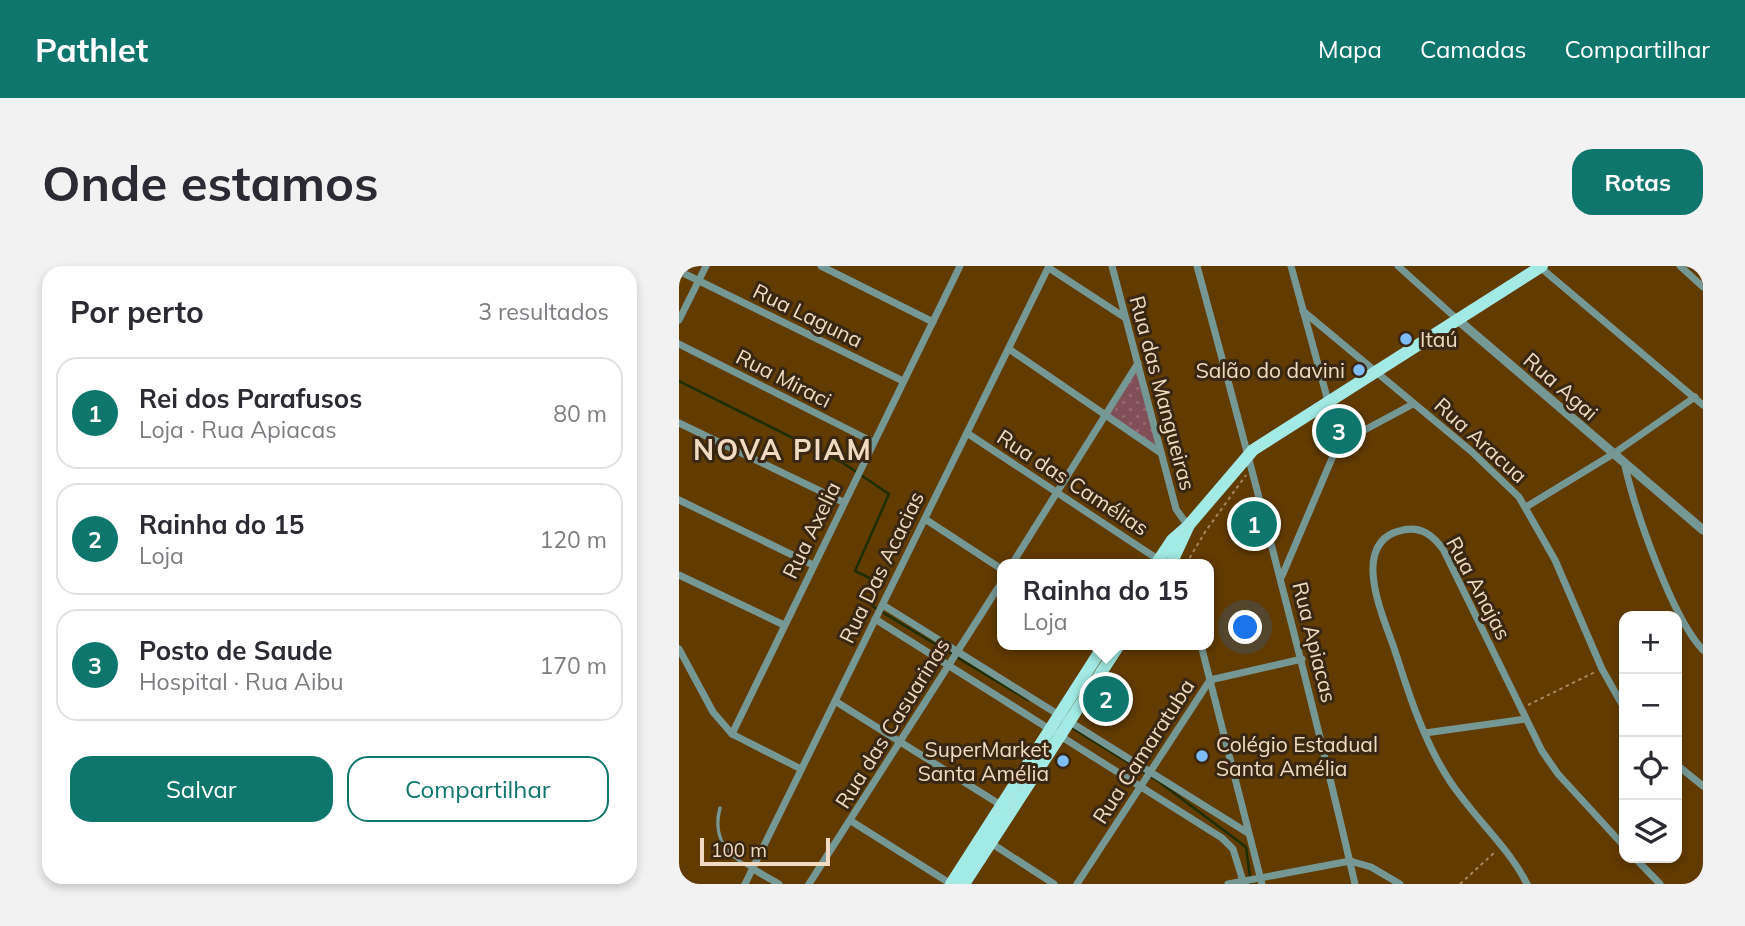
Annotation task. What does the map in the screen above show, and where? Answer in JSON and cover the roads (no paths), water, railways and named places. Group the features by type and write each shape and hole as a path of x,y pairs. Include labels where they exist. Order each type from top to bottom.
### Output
{"main road":[{"path":"1165,559 1188,526 1263,442 1541,267"},
{"path":"1065,718 1101,650"},
{"path":"951,884 1006,808 1055,732 1115,650"},
{"path":"964,884 991,844 1006,808"}],"street":[{"path":"679,320 706,266"},
{"path":"821,266 933,322"},
{"name":"Rua Axelia","path":"732,734 960,266"},
{"name":"Rua das Mangueiras","path":"1111,266 1176,509 1188,526"},
{"name":"Rua Apiacas","path":"1197,266 1247,459 1282,577 1355,884"},
{"path":"1291,266 1328,401"},
{"name":"Rua Agai","path":"1398,266 1625,466 1703,530"},
{"path":"1680,266 1703,287"},
{"path":"1049,267 1124,317"},
{"name":"Rua Das Acacias","path":"745,884 1049,267"},
{"path":"1541,267 1703,405"},
{"name":"Rua Laguna","path":"679,271 903,381"},
{"name":"Rua Aracua","path":"1303,311 1481,461 1526,507 1555,560 1602,669 1619,699"},
{"name":"Rua Miraci","path":"679,344 873,442"},
{"path":"1009,349 1107,414 1161,454"},
{"path":"1015,559 1138,362"},
{"path":"1526,507 1613,454 1695,397"},
{"path":"1282,577 1333,456 1359,433 1413,404"},
{"path":"679,423 843,502"},
{"name":"Rua das Camélias","path":"967,433 1156,559"},
{"path":"1625,466 1635,508 1663,576 1692,636 1703,650"},
{"path":"679,500 813,565"},
{"path":"925,519 997,566"},
{"name":"Rua Anajas","path":"1527,884 1503,845 1453,785 1425,733 1373,583 1373,566 1382,542 1401,530 1428,533 1443,550 1520,709 1557,774 1619,841"},
{"path":"679,575 784,625"},
{"name":"Rua das Casuarinas","path":"809,884 997,589"},
{"path":"883,605 1248,833"},
{"path":"875,619 1230,845 1244,882"},
{"path":"679,649 713,712 732,734 801,769"},
{"path":"1202,650 1261,880"},
{"name":"Rua Camaratuba","path":"1077,884 1210,680 1302,659"},
{"path":"835,701 902,740 1006,808"},
{"path":"1425,733 1526,719"},
{"path":"1682,769 1703,786"},
{"path":"851,821 951,884"},
{"path":"991,844 1054,884"},
{"path":"1228,884 1261,880 1350,861 1371,867 1400,884"},
{"path":"1640,863 1660,884"},
{"path":"753,869 779,884"}],"lane":[{"path":"720,808 715,824 716,835 731,858 753,869"}],"waterway":[{"path":"679,381 843,463 889,494 855,571 880,583 872,606 1028,700"},
{"path":"1072,728 1158,781 1246,847 1251,884"}],"place":[{"name":"Itaú","path":"1406,339"},
{"name":"Salão do davini","path":"1359,370"},
{"name":"Posto de Saude","path":"1339,431"},
{"name":"Rei dos Parafusos","path":"1254,524"},
{"name":"Rainha do 15","path":"1106,699"},
{"name":"Colégio Estadual Santa Amélia","path":"1202,756"},
{"name":"SuperMarket Santa Amélia","path":"1063,761"}],"district":[{"name":"NOVA PIAM","path":"783,449"}]}
